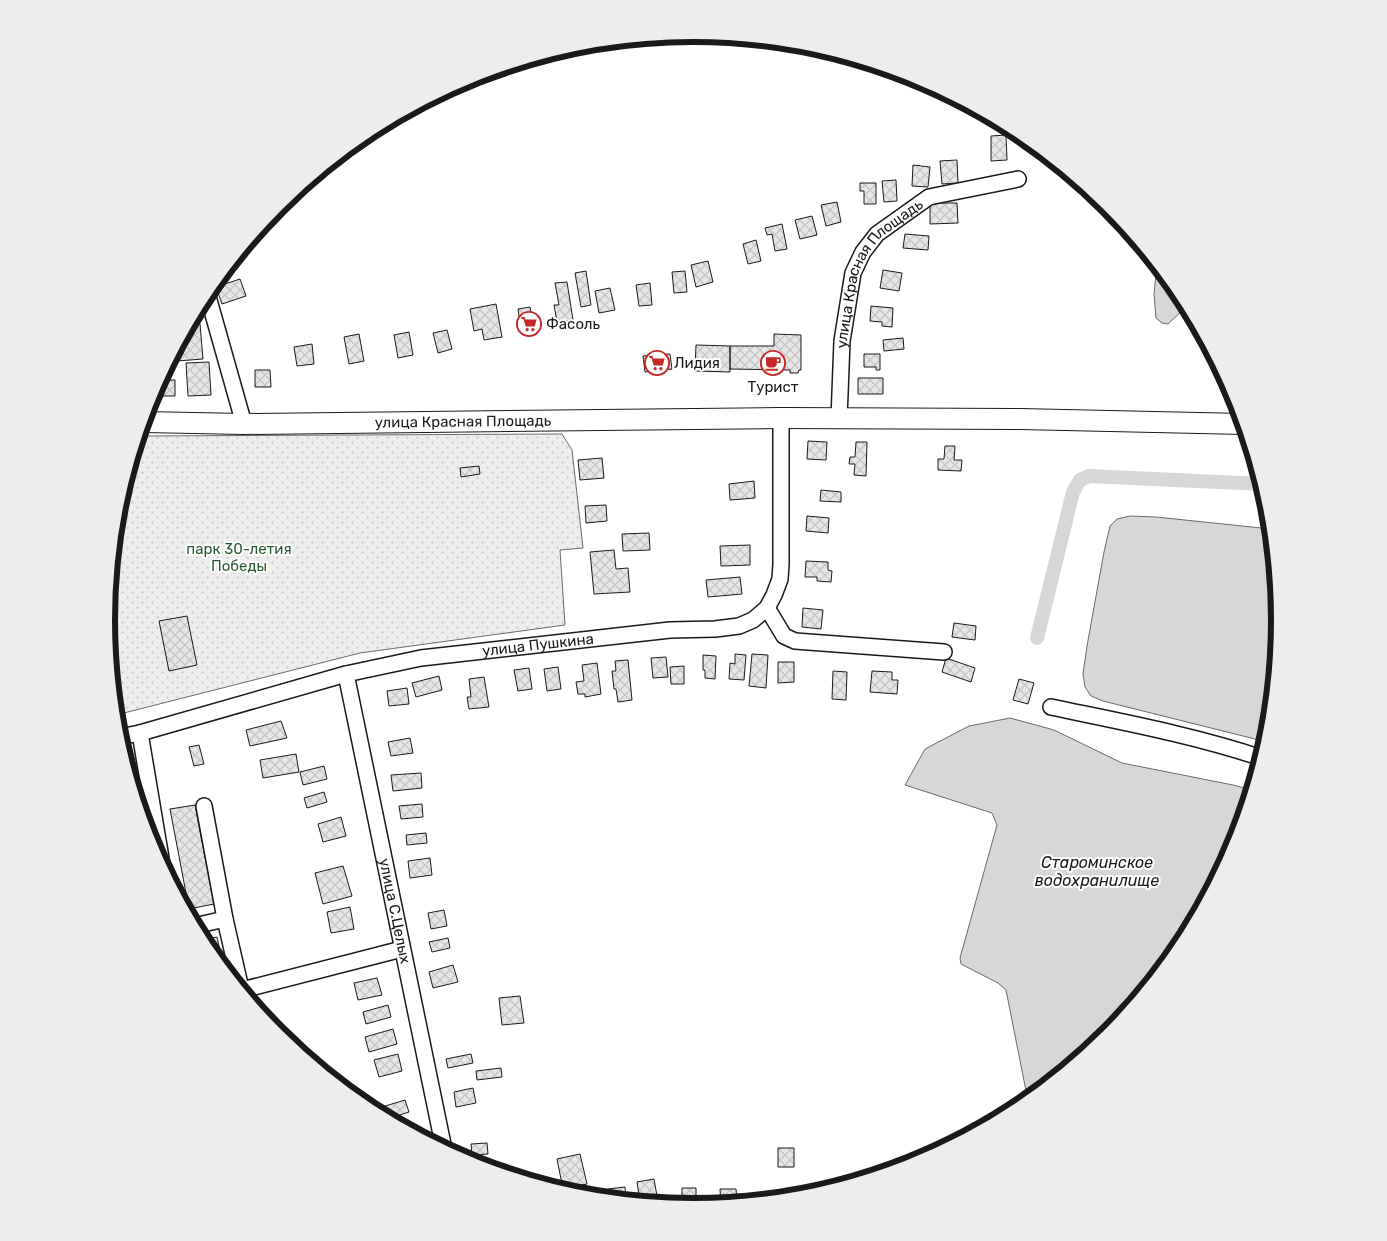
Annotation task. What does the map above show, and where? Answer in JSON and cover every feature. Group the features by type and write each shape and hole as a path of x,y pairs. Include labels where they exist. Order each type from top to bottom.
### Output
{"main road":[{"name":"улица Красная Площадь","path":"151,422 244,424 781,418 1020,419 1237,424"}],"street":[{"name":"улица Красная Площадь","path":"839,419 842,341 853,273 863,252 877,234 929,197 1018,178"},
{"path":"210,304 244,424"},
{"path":"781,418 780,579 774,595 766,608 784,636 795,641 944,652"},
{"name":"улица Пушкина","path":"128,735 346,674 421,658 670,630 739,626 753,620 766,608"},
{"name":"улица С.Целых","path":"346,674 442,1141"},
{"path":"1051,708 1169,733 1255,756"},
{"path":"140,733 158,838"},
{"path":"204,806 238,975"},
{"path":"202,924 225,919"},
{"path":"248,988 402,949"}],"green space":[{"name":"парк 30-летия Победы","path":"562,434 572,450 583,548 560,550 565,625 360,653 123,713 120,696 115,620 120,545 135,471 146,436"}],"water":[{"path":"1156,274 1181,311 1168,324 1162,323 1156,318 1154,294"},
{"path":"1130,516 1156,517 1264,528 1267,545 1272,620 1267,696 1259,740 1103,701 1091,696 1085,687 1083,674 1104,552 1110,526 1117,519"},
{"name":"Староминское водохранилище","path":"1010,718 1054,730 1122,763 1246,789 1228,842 1212,876 1174,942 1128,1002 1102,1029 1075,1055 1026,1093 1006,990 998,983 961,964 960,958 997,825 992,813 905,785 925,749 969,726"}],"building":[{"path":"1006,135 1007,160 991,161 991,136"},
{"path":"957,160 958,183 942,184 940,161"},
{"path":"913,165 930,167 928,187 912,186"},
{"path":"896,180 897,201 884,202 882,181"},
{"path":"860,183 876,183 876,204 864,204 864,191 860,191"},
{"path":"837,202 841,222 826,226 821,205"},
{"path":"930,203 957,203 958,223 930,224"},
{"path":"812,216 817,235 800,239 795,220"},
{"path":"782,224 787,249 775,251 772,234 767,235 765,228"},
{"path":"905,234 929,236 928,250 903,248"},
{"path":"756,240 761,261 748,264 743,244"},
{"path":"708,261 713,282 696,287 691,265"},
{"path":"883,270 902,273 899,291 880,288"},
{"path":"586,271 591,305 581,307 575,273"},
{"path":"685,271 687,292 674,293 672,272"},
{"path":"240,279 246,296 222,304 218,292 224,284"},
{"path":"567,282 573,320 557,322 554,305 559,305 555,283"},
{"path":"650,283 652,305 639,306 636,285"},
{"path":"610,288 615,310 599,313 595,291"},
{"path":"496,304 502,337 484,340 482,329 474,331 470,309"},
{"path":"871,306 893,308 892,327 882,326 882,322 870,321"},
{"path":"530,307 534,329 521,331 518,309"},
{"path":"197,324 200,324 203,359 177,361"},
{"path":"447,330 452,349 438,353 433,333"},
{"path":"409,332 413,355 398,358 394,335"},
{"path":"359,334 364,361 349,364 344,337"},
{"path":"774,334 801,335 801,370 798,373 790,373 790,370 730,369 730,346 774,346"},
{"path":"903,338 904,349 884,351 883,340"},
{"path":"312,344 314,364 297,366 294,347"},
{"path":"696,345 730,346 730,372 695,371"},
{"name":"Лидия","path":"670,354 672,369 645,372 643,356"},
{"path":"864,354 880,354 880,370 876,370 876,367 864,367"},
{"path":"209,362 211,395 188,396 186,363"},
{"path":"255,370 270,370 271,387 255,387"},
{"path":"858,378 883,378 883,394 858,394"},
{"path":"168,380 175,380 175,396 160,396"},
{"path":"808,441 827,442 826,460 807,459"},
{"path":"856,442 867,442 866,476 854,475 855,464 849,464 850,457 855,457"},
{"path":"945,446 955,446 954,460 962,460 961,471 938,470 938,459 944,459"},
{"path":"602,458 604,478 580,480 578,460"},
{"path":"479,466 480,474 461,477 460,468"},
{"path":"754,481 755,498 730,500 729,484"},
{"path":"821,490 841,492 841,502 820,501"},
{"path":"606,505 607,521 586,523 585,506"},
{"path":"807,516 829,518 828,533 806,531"},
{"path":"649,533 650,550 623,551 622,534"},
{"path":"750,545 750,565 721,566 720,546"},
{"path":"614,550 616,569 628,568 630,592 594,594 590,552"},
{"path":"806,561 828,562 828,570 832,571 831,582 817,581 817,577 805,577"},
{"path":"740,577 742,594 708,597 706,580"},
{"path":"803,608 823,610 821,629 802,627"},
{"path":"187,616 197,665 169,671 159,621"},
{"path":"954,623 976,626 975,640 952,637"},
{"path":"735,654 746,655 744,680 729,679 730,663 735,664"},
{"path":"752,654 768,655 766,688 749,686"},
{"path":"703,655 716,656 715,679 705,678"},
{"path":"666,657 668,677 653,678 651,658"},
{"path":"946,658 975,668 971,682 942,672"},
{"path":"628,660 632,700 618,702 612,671 616,671 615,661"},
{"path":"778,662 794,662 794,682 778,683"},
{"path":"597,663 601,694 585,697 585,694 578,694 576,682 584,681 582,665"},
{"path":"684,666 684,684 671,684 670,667"},
{"path":"558,667 561,689 547,691 544,669"},
{"path":"529,668 532,689 518,691 514,670"},
{"path":"833,671 847,672 846,700 832,699"},
{"path":"872,671 892,672 892,680 898,680 897,694 870,692"},
{"path":"439,676 442,690 416,697 412,683"},
{"path":"484,677 489,707 469,709 467,697 471,697 469,679"},
{"path":"1019,679 1034,683 1028,704 1013,700"},
{"path":"407,688 409,704 389,706 387,691"},
{"path":"281,721 287,738 250,746 246,730"},
{"path":"410,738 413,753 391,756 388,742"},
{"path":"199,745 204,764 194,766 189,747"},
{"path":"296,754 299,772 263,778 260,760"},
{"path":"324,766 327,779 303,785 300,772"},
{"path":"421,773 422,788 393,791 391,775"},
{"path":"324,792 327,802 307,808 304,798"},
{"path":"422,804 423,817 401,819 399,806"},
{"path":"195,805 214,904 193,908 187,898 170,809"},
{"path":"341,817 346,836 323,842 318,824"},
{"path":"426,833 427,843 407,845 406,835"},
{"path":"430,858 432,875 410,878 408,861"},
{"path":"343,866 352,896 323,904 315,873"},
{"path":"350,907 354,929 331,933 327,912"},
{"path":"444,910 447,926 431,929 428,913"},
{"path":"217,937 220,952 213,942 211,938"},
{"path":"448,938 450,948 432,952 429,942"},
{"path":"453,965 458,982 433,988 429,972"},
{"path":"377,978 382,995 358,1000 354,983"},
{"path":"520,996 524,1023 502,1025 499,998"},
{"path":"388,1005 391,1017 366,1024 363,1012"},
{"path":"393,1029 397,1044 369,1052 365,1037"},
{"path":"398,1054 402,1071 379,1077 374,1060"},
{"path":"471,1054 473,1063 448,1068 446,1059"},
{"path":"501,1068 502,1077 477,1080 476,1071"},
{"path":"473,1088 476,1103 456,1107 454,1092"},
{"path":"405,1100 409,1112 396,1116 382,1107"},
{"path":"487,1143 488,1154 472,1155 471,1144"},
{"path":"778,1148 794,1148 794,1167 778,1167"},
{"path":"580,1154 587,1184 577,1186 562,1183 557,1159"},
{"path":"654,1179 657,1197 639,1196 637,1182"},
{"path":"625,1187 626,1195 608,1192 608,1189"},
{"path":"682,1188 696,1188 696,1198 682,1198"},
{"path":"720,1189 736,1189 737,1197 721,1197"}],"waterway":[{"path":"1037,638 1073,492 1080,480 1089,476 1255,484"}],"place":[{"name":"Фасоль","path":"529,324"},
{"name":"Лидия","path":"657,363"},
{"name":"Турист","path":"773,363"}]}
